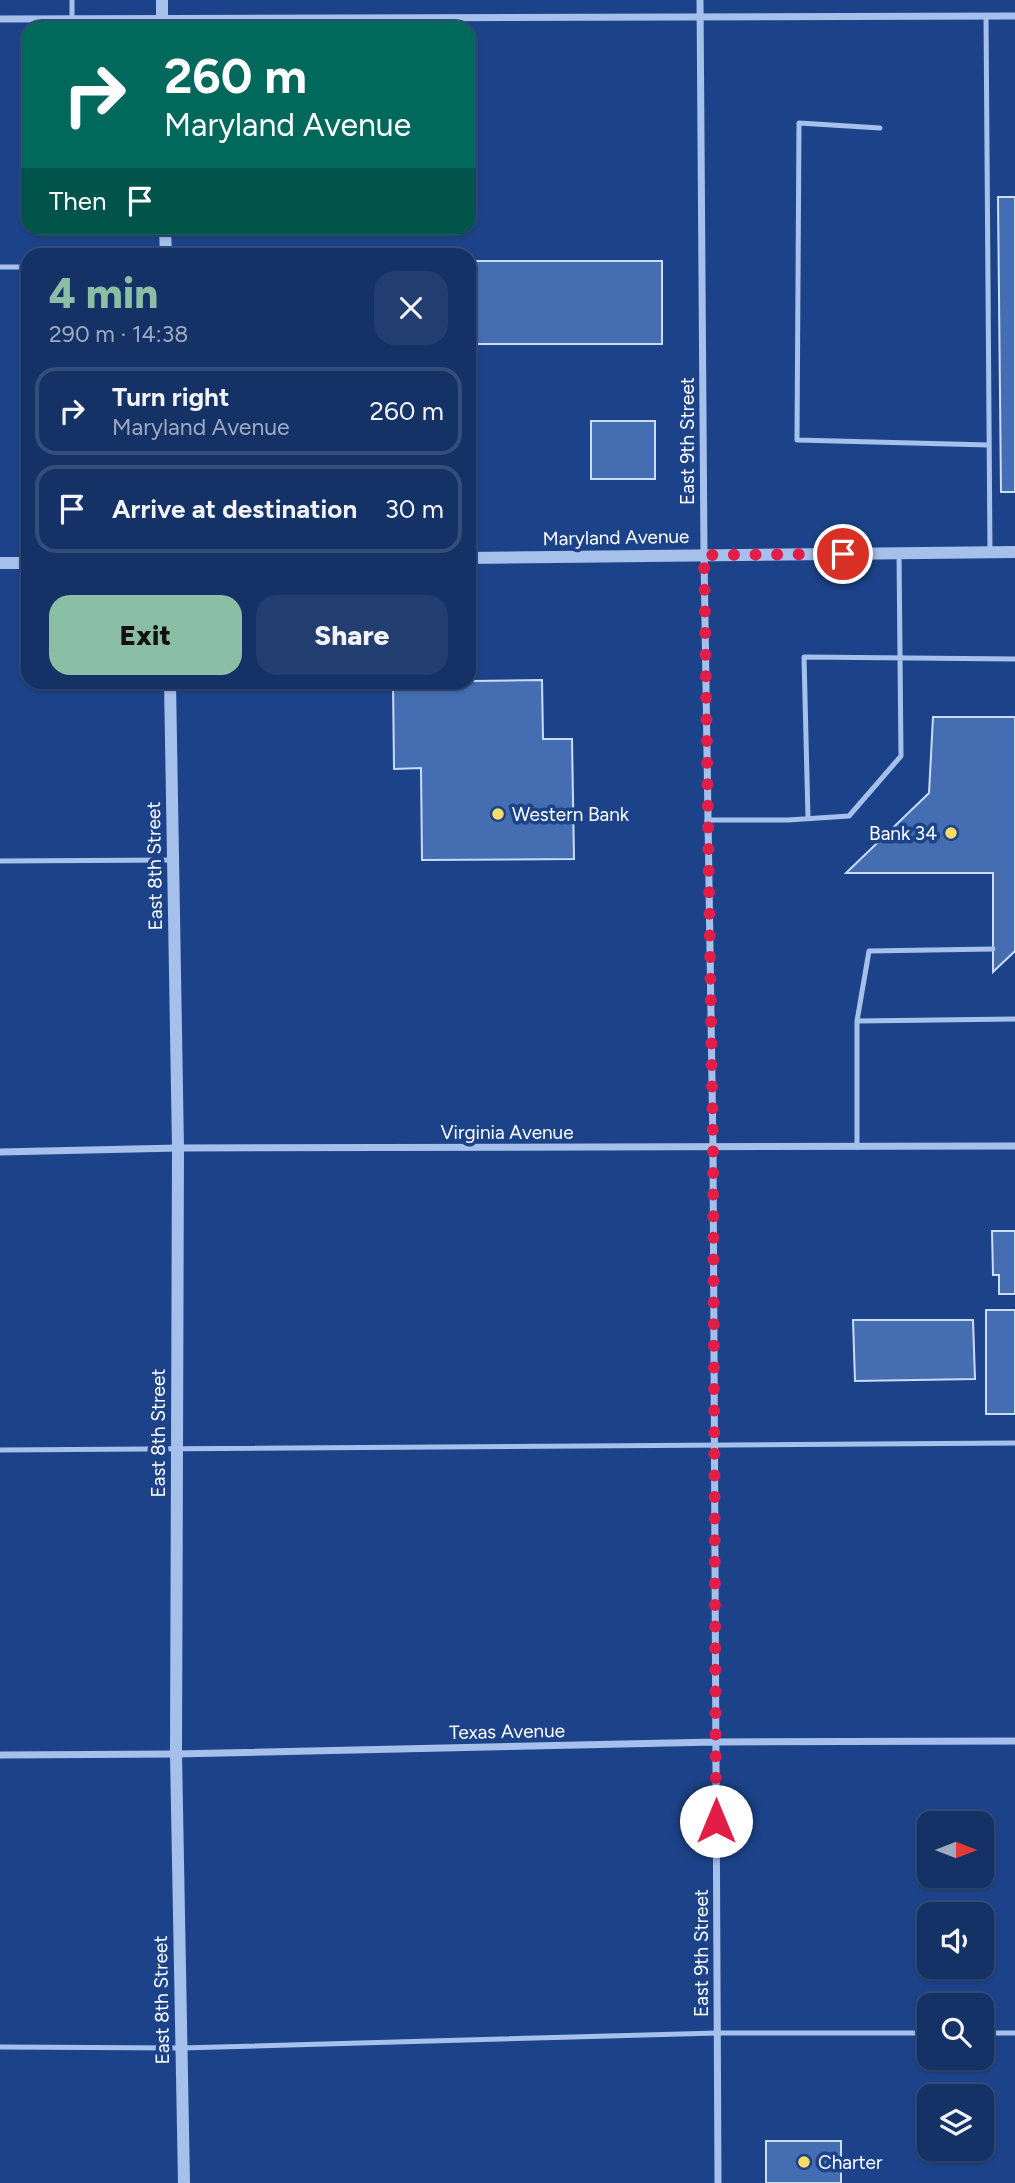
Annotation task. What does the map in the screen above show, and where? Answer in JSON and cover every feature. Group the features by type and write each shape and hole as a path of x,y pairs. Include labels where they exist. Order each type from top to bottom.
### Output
{"street":[{"path":"162,0 162,21"},
{"name":"East 9th Street","path":"700,0 704,555 713,1147 718,2183"},
{"path":"252,21 1015,16"},
{"path":"0,19 140,21"},
{"name":"Maryland Avenue","path":"476,558 1015,552"},
{"path":"0,563 21,563"},
{"name":"East 8th Street","path":"170,689 178,1148 176,1754 184,2183"},
{"name":"Virginia Avenue","path":"0,1152 178,1148 1015,1146"},
{"name":"Texas Avenue","path":"0,1755 176,1754 715,1742 1015,1741"}],"lane":[{"path":"72,0 72,18"},
{"path":"986,16 990,552"},
{"path":"880,128 799,123 797,440 989,445"},
{"path":"0,267 21,267"},
{"path":"708,820 849,816 901,756 899,553"},
{"path":"808,818 804,657 1015,659"},
{"path":"0,861 173,860"},
{"path":"857,1147 857,1021 869,951 993,949"},
{"path":"857,1021 1015,1019"},
{"path":"0,1450 1015,1443"},
{"path":"0,2047 181,2048 717,2033 917,2033"},
{"path":"994,2033 1015,2033"}],"building":[{"path":"998,197 1015,197 1015,492 1001,492"},
{"path":"476,261 662,261 662,344 476,344"},
{"path":"591,421 655,421 655,479 591,479"},
{"name":"Western Bank","path":"542,680 543,739 572,739 574,859 422,860 421,768 394,769 393,689 476,689 476,681"},
{"name":"Bank 34","path":"933,717 1015,717 1015,951 993,972 993,873 846,873 929,793"},
{"path":"992,1231 1015,1231 1015,1294 999,1294 999,1275 993,1275"},
{"path":"986,1310 1015,1310 1015,1414 986,1414"},
{"path":"853,1320 973,1320 975,1379 855,1381"},
{"name":"Charter","path":"766,2141 841,2141 841,2183 766,2183"}],"place":[{"name":"Western Bank","path":"498,814"},
{"name":"Bank 34","path":"951,833"},
{"name":"Charter","path":"804,2162"}],"route":[{"path":"716,1821 713,1147 704,555 843,554"}]}
